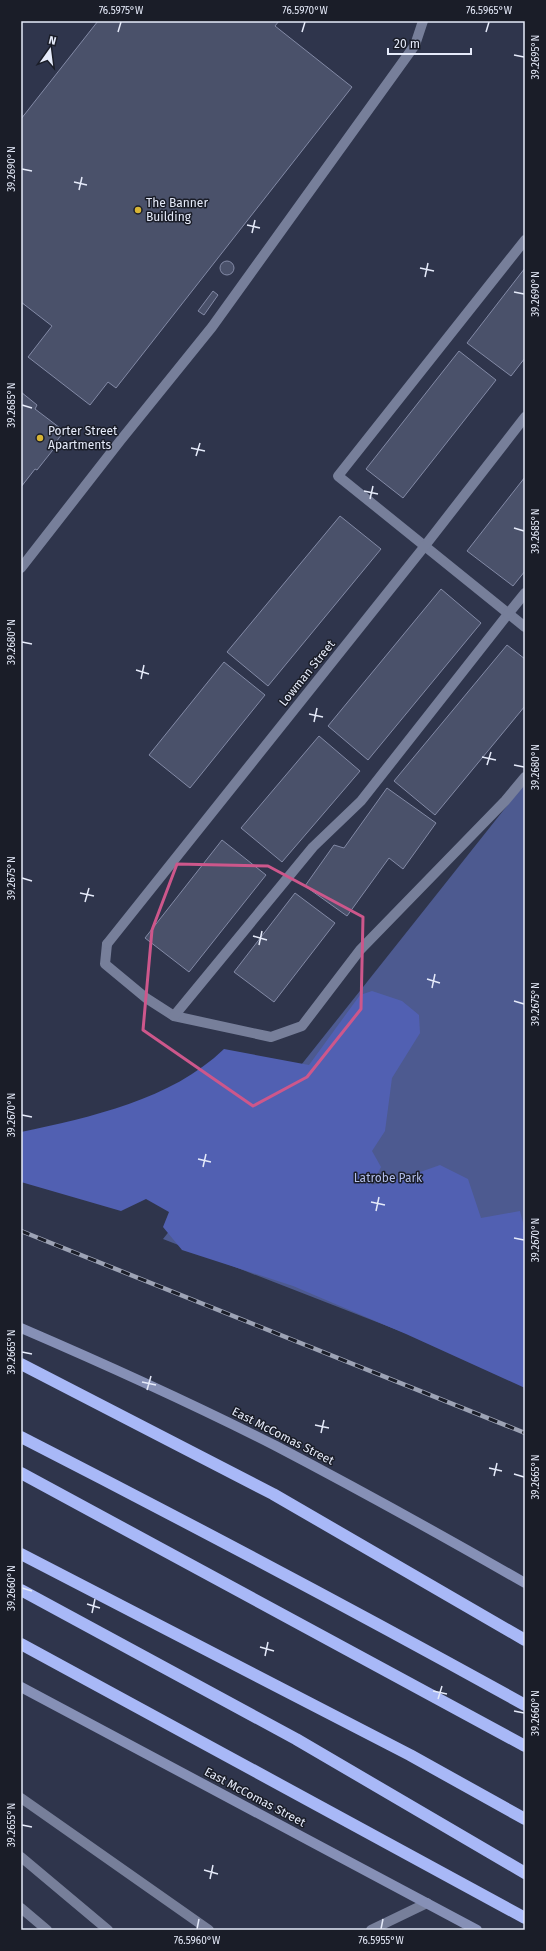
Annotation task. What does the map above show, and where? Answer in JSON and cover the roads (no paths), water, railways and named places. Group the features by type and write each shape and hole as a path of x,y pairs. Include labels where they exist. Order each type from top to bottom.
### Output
{"highway":[{"path":"21,1364 273,1494 525,1640"},
{"path":"21,1437 314,1589 525,1705"},
{"path":"21,1473 525,1746"},
{"path":"21,1554 348,1723 525,1819"},
{"path":"21,1590 296,1739 525,1873"},
{"path":"21,1644 525,1918"}],"street":[{"path":"21,568 120,441 212,327 415,46 422,21"},
{"path":"525,240 338,476 424,547 525,627"},
{"name":"Lowman Street","path":"174,1016 146,998 105,964 107,944 424,547 525,417"},
{"path":"525,593 361,801 313,847 174,1016 271,1038 302,1026 360,950 505,801 525,777"},
{"name":"East McComas Street","path":"21,1328 157,1389 275,1446 380,1501 525,1583"},
{"name":"East McComas Street","path":"21,1687 477,1930"},
{"path":"21,1798 209,1930"},
{"path":"21,1857 108,1930"},
{"path":"371,1930 427,1903"},
{"path":"21,1908 47,1930"}],"railway":[{"path":"21,1231 525,1433"}],"place":[{"name":"The Banner Building","path":"138,210"},
{"name":"Porter Street Apartments","path":"40,438"}],"park label":[{"name":"Latrobe Park","path":"388,1178"}]}
